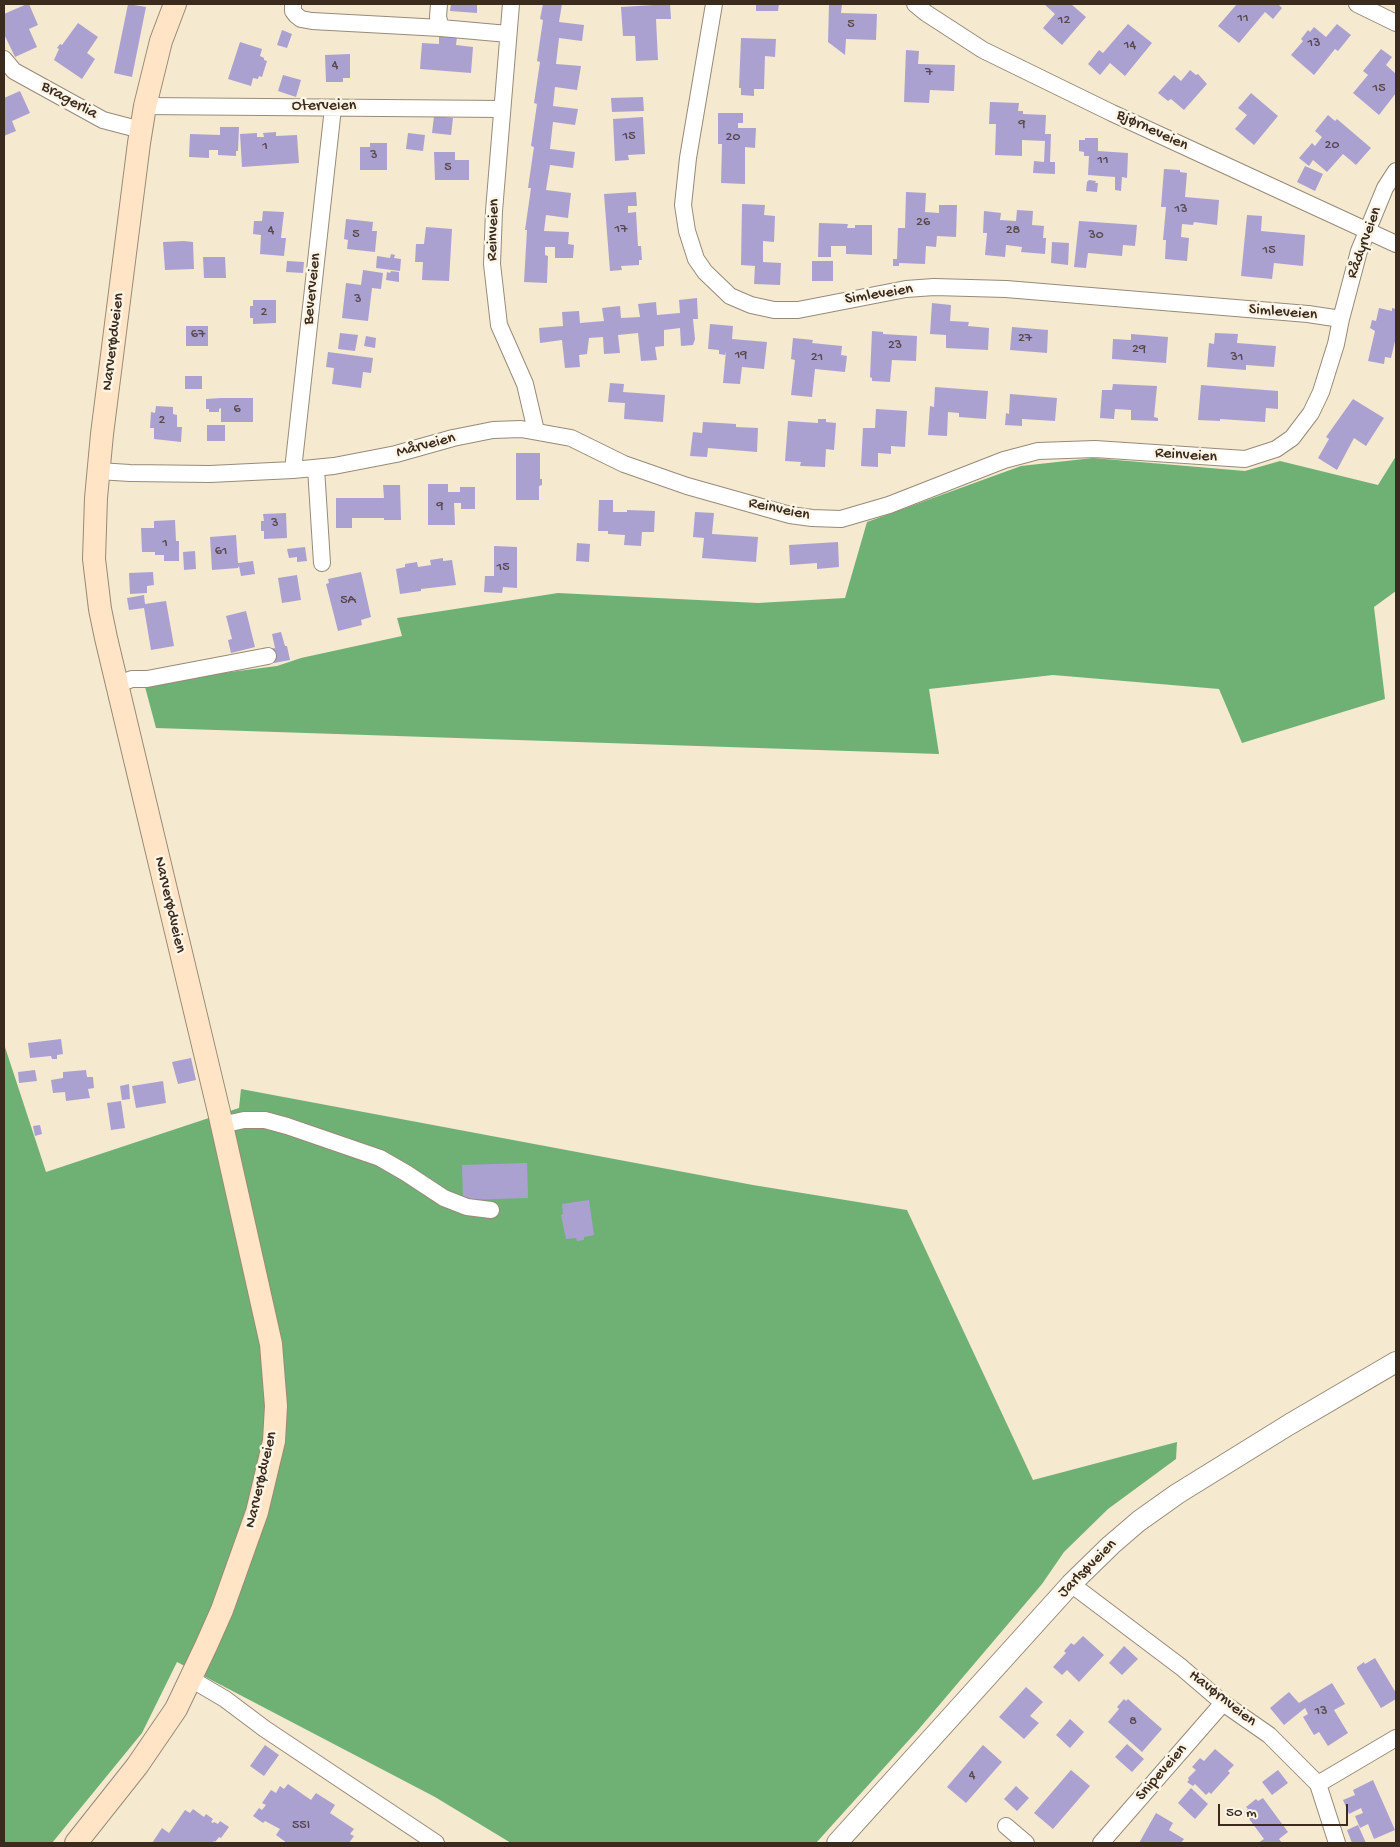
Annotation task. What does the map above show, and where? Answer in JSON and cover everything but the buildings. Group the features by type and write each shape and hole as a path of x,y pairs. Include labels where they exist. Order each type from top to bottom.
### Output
{"main road":[{"name":"Narverødveien","path":"76,1843 137,1766 176,1709 191,1679 222,1610 257,1512 274,1441 276,1406 271,1344 100,608 94,559 98,471 141,130 161,40 175,4"}],"street":[{"path":"293,4 296,15 301,19 312,21 441,28 508,34"},
{"path":"439,4 438,17 441,28"},
{"name":"Reinveien","path":"510,4 494,211 492,264 499,325 525,384 536,431 571,438 624,464 687,486 790,515 841,519 889,505 995,464 1038,451 1095,449 1246,459 1276,449 1292,438 1311,413 1321,392 1336,344 1341,319"},
{"name":"Simleveien","path":"714,4 688,158 683,205 687,231 696,259 705,272 730,296 751,306 774,310 798,310 906,289 934,287 1006,289 1308,314 1341,319"},
{"name":"Bjørneveien","path":"915,4 983,50 1112,113 1396,244"},
{"path":"1357,4 1396,23"},
{"name":"Bragerlia","path":"4,59 14,71 103,120 141,130"},
{"name":"Oterveien","path":"145,106 502,109"},
{"name":"Beverveien","path":"293,470 333,108"},
{"name":"Rådyrveien","path":"1341,319 1359,251 1367,229 1385,188 1396,171"},
{"name":"Mårveien","path":"98,471 210,474 316,468 396,454 444,440 493,430 536,431"},
{"path":"316,468 322,563"},
{"path":"118,684 268,656"},
{"path":"221,1125 244,1120 265,1120 287,1126 380,1158 444,1198 467,1207 491,1210"},
{"name":"Jarlsøveien","path":"837,1843 1071,1584 1111,1545 1139,1521 1177,1494 1290,1424 1396,1362"},
{"name":"Havørnveien","path":"1071,1584 1181,1667 1223,1703 1269,1735 1318,1784 1337,1843"},
{"path":"191,1679 225,1699 265,1729 436,1843"},
{"name":"Snipeveien","path":"1101,1843 1223,1703"},
{"path":"1318,1784 1396,1738"},
{"path":"1006,1826 1026,1843"}],"green space":[{"path":"1396,456 1396,591 1374,607 1385,699 1242,743 1219,689 1053,675 929,689 939,754 156,728 144,683 277,666 301,658 402,636 397,618 558,593 758,603 845,598 867,522 1021,466 1093,458 1245,471 1280,461 1378,485"},
{"path":"4,1044 46,1172 239,1108 241,1089 753,1185 907,1210 1033,1480 1177,1442 1176,1459 1108,1509 1064,1552 1042,1584 918,1730 816,1843 511,1843 435,1797 177,1662 142,1733 52,1843 4,1843"}]}
